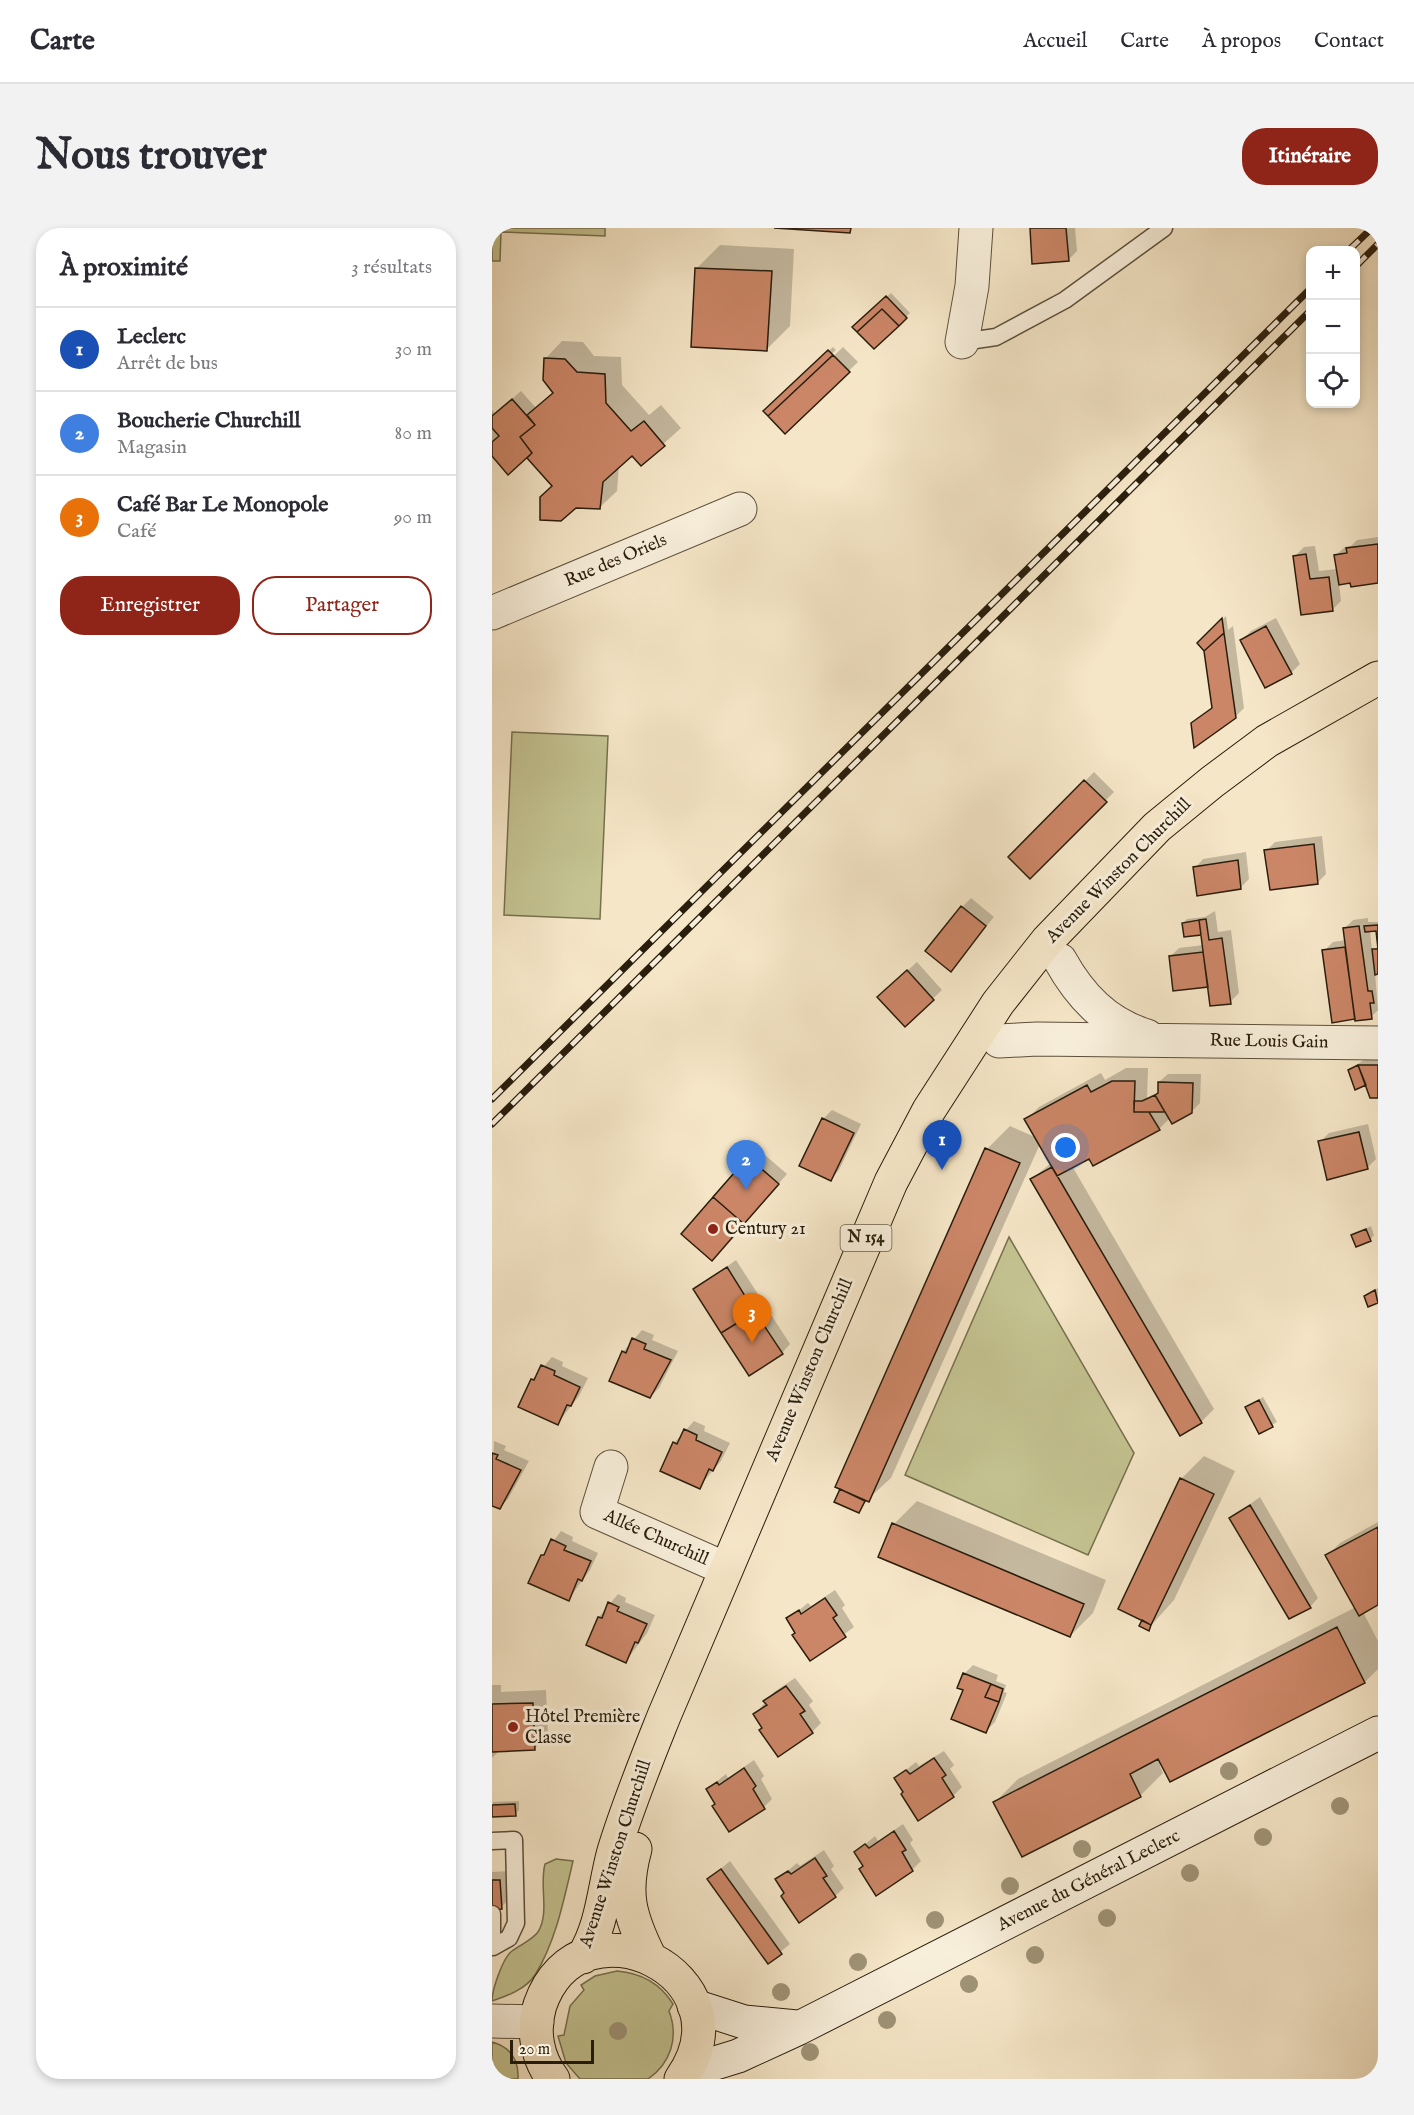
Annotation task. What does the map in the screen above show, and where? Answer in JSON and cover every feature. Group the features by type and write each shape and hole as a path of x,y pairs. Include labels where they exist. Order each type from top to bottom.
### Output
{"main road":[{"name":"Avenue Winston Churchill","path":"583,1957 600,1919 609,1869 633,1791 891,1182 929,1110 998,1003 1047,941 1157,827 1267,741 1378,678"},
{"name":"Avenue Winston Churchill","path":"649,1956 633,1923 628,1892 632,1862 658,1783 898,1216 954,1108 999,1041 1060,960 1100,913 1151,861 1225,797 1269,764 1327,728 1378,701"},
{"path":"545,2073 537,2042 537,2022 543,1998 555,1978 583,1957 616,1950 649,1956 677,1976 694,2006 697,2040 684,2075"}],"street":[{"path":"962,342 972,286 976,228"},
{"name":"Rue des Oriels","path":"492,613 740,509"},
{"name":"Rue Louis Gain","path":"1060,960 1081,992 1099,1011 1133,1032 1160,1040"},
{"name":"Rue Louis Gain","path":"999,1041 1160,1040 1378,1043"},
{"name":"Allée Churchill","path":"611,1467 597,1512 726,1569"},
{"name":"Avenue du Général Leclerc","path":"684,2075 738,2056 799,2028 1378,1733"},
{"path":"694,2006 744,2022 799,2028"},
{"path":"492,2021 537,2022"}],"lane":[{"path":"962,342 996,337 1065,300 1164,228"},
{"path":"492,1841 514,1840 516,1923 509,1938 492,1947 492,1914"}],"shaded area":[{"path":"492,228 605,228 605,236 501,232 500,261 492,261"},
{"path":"512,732 608,736 600,919 504,915"},
{"path":"1009,1237 1134,1453 1088,1555 905,1475"},
{"path":"556,1859 573,1861 549,1948 535,1975 527,1984 492,2001 496,1982 505,1960 512,1951 535,1935 542,1924 543,1873 545,1864"},
{"path":"617,1971 649,1980 662,1990 673,2004 669,2011 673,2030 671,2049 656,2073 648,2079 580,2079 566,2063 558,2036 564,2035 570,2006 584,1990 581,1985 595,1976"},
{"path":"492,2042 504,2047 512,2055 517,2066 518,2079 492,2079"}],"building":[{"path":"774,228 851,228 850,233"},
{"path":"1030,228 1066,228 1069,261 1032,264"},
{"path":"695,268 772,271 767,351 691,347"},
{"path":"886,296 907,318 899,326 882,309 857,332 852,327"},
{"path":"882,309 899,326 874,349 857,332"},
{"path":"828,350 833,355 768,416 763,411"},
{"path":"833,355 850,372 785,434 768,416"},
{"path":"544,358 565,359 577,372 605,374 606,403 631,431 644,421 665,446 641,466 632,456 603,482 600,509 576,508 561,521 540,520 540,497 552,486 527,458 532,453 520,437 535,425 527,415 553,393 543,380"},
{"path":"512,399 535,425 520,437 532,453 508,475 492,456 492,442 499,436 492,428 492,416"},
{"path":"1378,544 1378,583 1351,587 1350,583 1339,585 1334,555 1347,553 1346,548"},
{"path":"1306,554 1310,579 1329,577 1333,611 1301,615 1293,556"},
{"path":"1222,618 1224,633 1204,651 1197,643"},
{"path":"1266,626 1292,674 1265,688 1240,640"},
{"path":"1224,633 1236,718 1194,748 1191,723 1212,708 1204,651"},
{"path":"1084,780 1107,802 1030,879 1008,857"},
{"path":"1314,844 1318,884 1270,890 1264,850"},
{"path":"1238,860 1241,889 1197,896 1193,867"},
{"path":"961,906 986,926 951,972 925,951"},
{"path":"1206,919 1209,940 1222,938 1231,1004 1210,1006 1199,920"},
{"path":"1199,920 1201,935 1184,937 1182,923"},
{"path":"1378,925 1378,949 1376,931 1365,932 1364,926"},
{"path":"1359,926 1368,991 1372,991 1374,1003 1370,1003 1372,1019 1355,1021 1343,928"},
{"path":"1345,947 1355,1019 1332,1023 1322,950"},
{"path":"1372,949 1378,949 1378,974 1375,975"},
{"path":"1203,952 1208,987 1173,991 1169,956"},
{"path":"907,970 934,1000 905,1027 877,997"},
{"path":"1358,1065 1366,1085 1355,1090 1348,1070"},
{"path":"1358,1065 1378,1065 1378,1098 1370,1098"},
{"path":"1112,1081 1135,1081 1134,1112 1149,1112 1160,1130 1093,1166 1089,1159 1057,1176 1024,1119 1087,1085 1091,1092"},
{"path":"1158,1082 1193,1083 1192,1113 1172,1124 1155,1095 1158,1093"},
{"path":"1155,1095 1165,1112 1134,1112 1134,1101 1142,1101"},
{"path":"822,1118 854,1133 831,1181 799,1166"},
{"path":"1359,1132 1368,1169 1327,1180 1318,1141"},
{"path":"985,1148 1020,1163 869,1502 835,1487"},
{"path":"748,1157 779,1184 744,1224 713,1197"},
{"path":"1052,1167 1202,1423 1180,1436 1030,1179"},
{"name":"Century 21","path":"713,1197 744,1224 712,1261 681,1234"},
{"path":"1366,1229 1371,1241 1356,1247 1351,1235"},
{"path":"727,1267 755,1312 721,1333 693,1289"},
{"path":"1375,1290 1378,1303 1368,1307 1364,1296"},
{"path":"755,1312 783,1354 749,1376 721,1333"},
{"path":"632,1338 646,1344 644,1349 671,1360 650,1398 609,1381 622,1351 626,1353"},
{"path":"541,1365 555,1371 554,1375 580,1387 571,1406 567,1405 558,1425 518,1407 531,1379 534,1380"},
{"path":"1259,1400 1273,1427 1259,1434 1245,1407"},
{"path":"684,1429 697,1435 696,1440 722,1452 713,1471 709,1469 700,1489 660,1471 673,1442 677,1444"},
{"path":"492,1453 498,1455 496,1459 521,1470 500,1509 492,1506"},
{"path":"1180,1478 1214,1494 1151,1625 1118,1609"},
{"path":"840,1489 865,1501 859,1513 834,1502"},
{"path":"1250,1505 1311,1608 1289,1619 1229,1518"},
{"path":"892,1523 1084,1604 1070,1637 878,1557"},
{"path":"1378,1527 1378,1605 1359,1616 1325,1555"},
{"path":"551,1539 566,1546 564,1550 591,1561 582,1581 578,1579 569,1601 528,1583"},
{"path":"825,1598 837,1615 833,1618 846,1637 810,1661 792,1635 795,1633 786,1618 799,1610 801,1614"},
{"path":"608,1602 619,1607 617,1611 647,1624 638,1643 635,1642 626,1663 586,1645 598,1617 602,1618"},
{"path":"1142,1620 1151,1625 1149,1631 1139,1626"},
{"path":"1337,1627 1365,1683 1170,1782 1158,1759 1130,1774 1141,1797 1022,1857 993,1802"},
{"path":"963,1673 991,1684 985,1697 999,1702 986,1733 951,1719 963,1690 957,1688"},
{"path":"991,1684 1003,1689 999,1702 985,1697"},
{"path":"786,1686 805,1711 800,1714 813,1733 778,1757 759,1730 762,1728 753,1714 767,1705 763,1701"},
{"name":"Hôtel Première Classe","path":"533,1703 535,1750 492,1752 492,1704"},
{"path":"934,1758 946,1775 942,1778 954,1797 918,1821 894,1778 906,1770 910,1774"},
{"path":"744,1768 756,1786 753,1789 765,1809 729,1832 712,1806 715,1804 706,1789 717,1782 719,1785"},
{"path":"515,1804 516,1816 492,1817 492,1805"},
{"path":"894,1831 906,1850 902,1852 913,1871 876,1896 859,1869 863,1866 854,1852 865,1844 869,1848"},
{"path":"815,1858 827,1876 823,1878 836,1897 799,1923 781,1896 784,1893 775,1879 788,1871 791,1874"},
{"path":"721,1869 782,1954 768,1964 707,1879"},
{"path":"492,1880 500,1880 502,1909 492,1910"}],"railway":[{"path":"1353,246 1372,228"},
{"path":"1360,262 1378,244"},
{"path":"492,1099 1306,293"},
{"path":"492,1124 1306,315"}],"place":[{"name":"Leclerc","path":"942,1170"},
{"name":"Boucherie Churchill","path":"746,1190"},
{"name":"Century 21","path":"713,1229"},
{"name":"Café Bar Le Monopole","path":"752,1343"},
{"name":"Hôtel Première Classe","path":"513,1727"}]}
